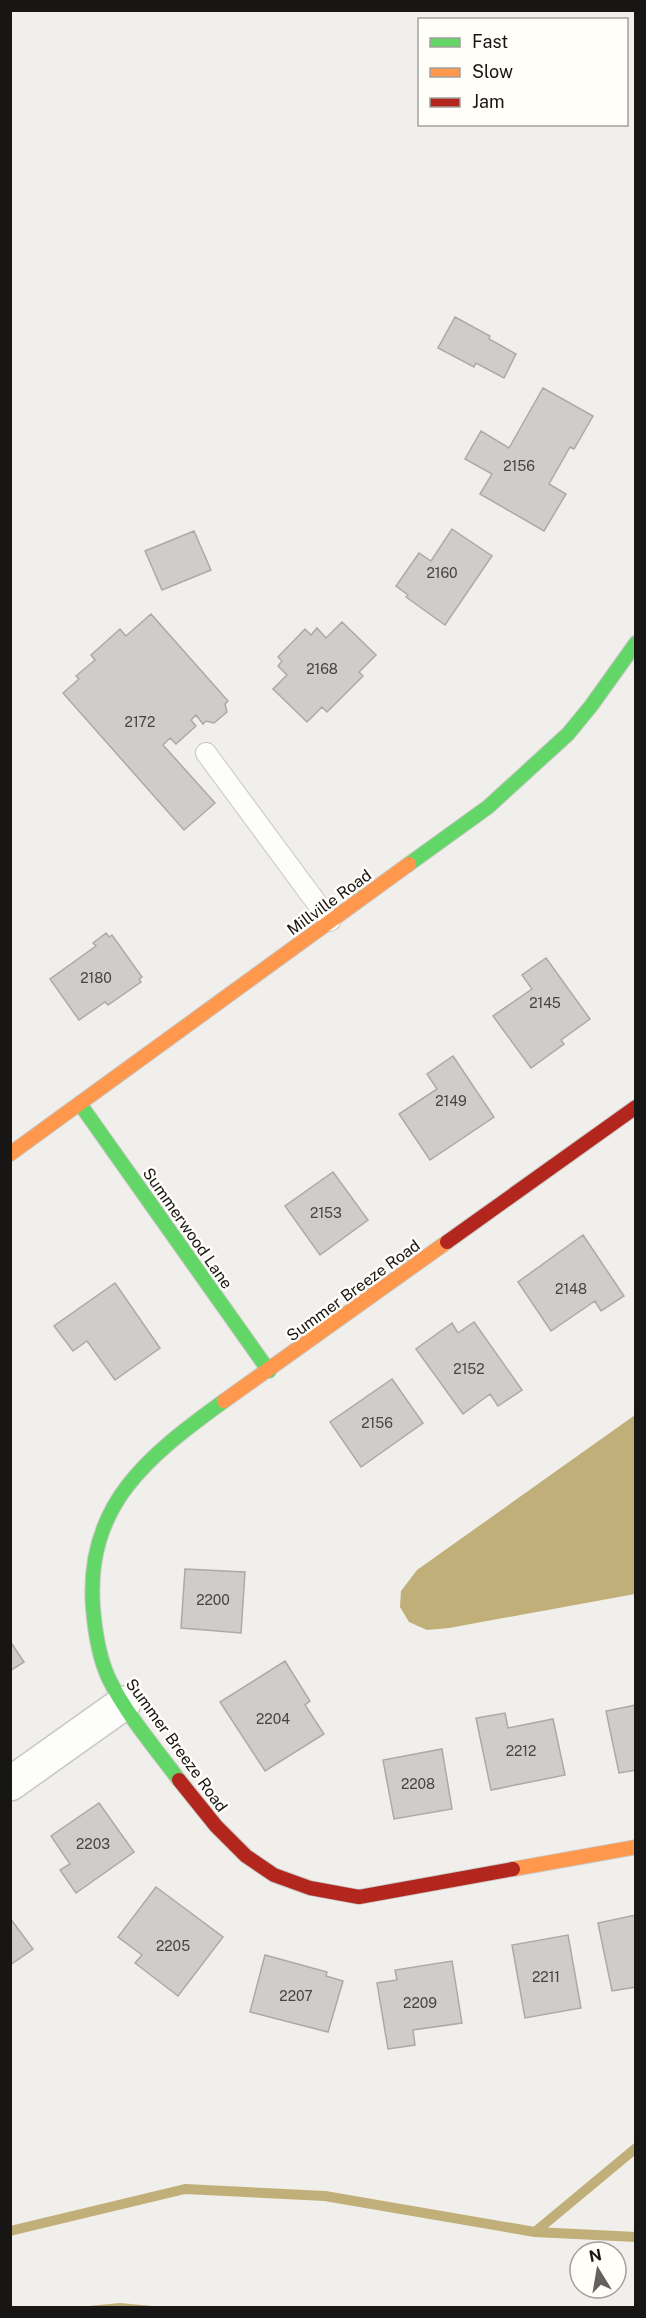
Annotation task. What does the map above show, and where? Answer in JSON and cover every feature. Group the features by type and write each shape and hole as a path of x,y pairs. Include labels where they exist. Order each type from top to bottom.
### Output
{"street":[{"name":"Millville Road","path":"10,1154 489,807 568,734 633,651"},
{"name":"Summerwood Lane","path":"80,1104 269,1371"},
{"name":"Summer Breeze Road","path":"636,1107 215,1408 159,1452 129,1482 109,1517 94,1558 93,1605 97,1640 107,1673 124,1703 205,1816 232,1845 267,1870 316,1890 359,1897 636,1846"},
{"path":"10,1784 124,1703"}],"lane":[{"path":"206,753 330,921"}],"shaded area":[{"path":"635,1415 635,1594 449,1628 427,1630 409,1622 400,1607 401,1591 417,1570"},
{"path":"120,2303 163,2307 78,2307"}],"building":[{"path":"455,317 490,336 489,339 516,354 504,378 476,363 474,367 438,348"},
{"path":"543,388 593,416 574,449 570,447 549,484 566,494 544,531 480,494 492,474 465,459 481,431 509,448"},
{"path":"452,529 492,556 445,625 406,597 408,595 396,586 419,553 431,561"},
{"path":"194,531 211,570 162,590 145,551"},
{"path":"151,614 228,701 225,704 227,712 214,723 206,721 203,724 196,715 191,720 196,726 176,744 170,738 163,745 215,803 184,830 63,693 79,679 76,676 95,660 91,655 120,629 126,636"},
{"path":"342,622 376,655 359,672 363,676 327,712 322,707 307,722 273,689 287,675 278,666 282,661 278,657 305,629 311,635 317,628 326,638"},
{"path":"106,933 109,937 112,935 142,977 139,979 141,982 108,1005 105,1002 79,1020 50,979 96,946 93,943"},
{"path":"546,958 590,1019 561,1040 564,1044 531,1068 493,1016 532,989 522,975"},
{"path":"453,1056 494,1117 430,1160 399,1114 437,1089 427,1074"},
{"path":"333,1172 368,1220 320,1255 285,1206"},
{"path":"583,1235 624,1296 601,1311 595,1301 551,1331 518,1282"},
{"path":"115,1283 160,1348 115,1380 87,1341 73,1351 54,1326"},
{"path":"474,1322 522,1390 498,1406 490,1394 463,1414 416,1349 452,1323 458,1333"},
{"path":"392,1379 423,1423 361,1467 330,1422"},
{"path":"185,1569 245,1572 241,1633 181,1628"},
{"path":"10,1641 24,1662 10,1671"},
{"path":"285,1661 310,1701 305,1705 324,1734 265,1771 220,1702"},
{"path":"636,1705 636,1770 619,1773 606,1711"},
{"path":"505,1713 508,1728 553,1719 565,1775 491,1790 476,1718"},
{"path":"442,1749 452,1809 394,1819 383,1760"},
{"path":"99,1803 134,1852 76,1893 60,1870 70,1864 51,1836"},
{"path":"156,1887 223,1937 178,1996 135,1963 142,1955 118,1937"},
{"path":"636,1915 636,1987 612,1991 598,1923"},
{"path":"10,1918 33,1949 10,1965"},
{"path":"568,1935 581,2008 525,2018 512,1945"},
{"path":"265,1955 327,1972 326,1976 343,1981 328,2032 250,2012"},
{"path":"452,1961 462,2023 413,2030 415,2045 388,2049 377,1983 397,1980 395,1970"}],"waterway":[{"path":"535,2232 636,2148"},
{"path":"10,2231 185,2189 325,2196 535,2232 636,2237"}],"traffic: fast":[{"path":"409,864 488,807 568,734 636,643"},
{"path":"80,1104 269,1371"},
{"path":"179,1780 133,1718 106,1671 95,1626 93,1572 99,1540 111,1512 127,1486 170,1442 224,1401"}],"traffic: slow":[{"path":"10,1154 409,864"},
{"path":"224,1401 447,1242"},
{"path":"513,1869 636,1847"}],"traffic: jam":[{"path":"447,1242 636,1107"},
{"path":"179,1780 216,1826 246,1856 274,1875 310,1888 359,1897 513,1869"}]}
